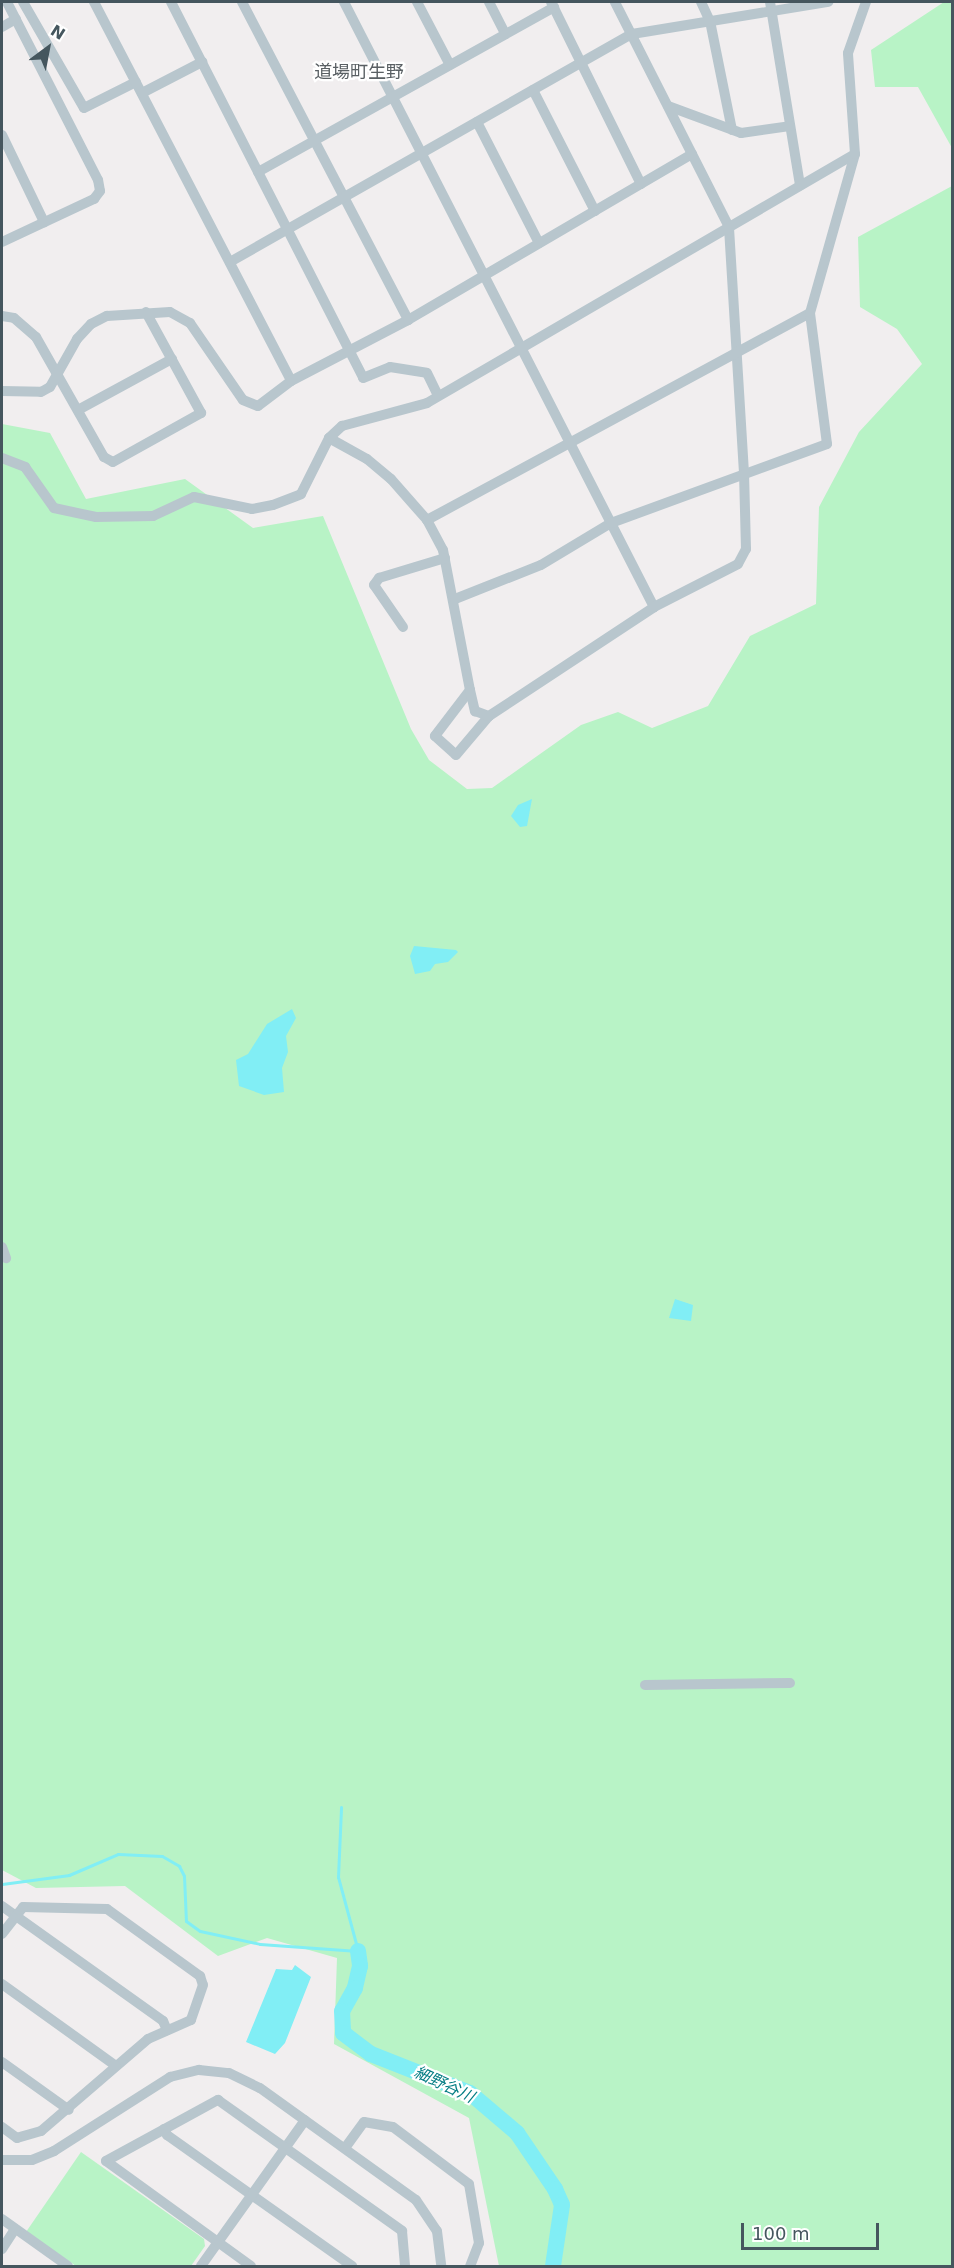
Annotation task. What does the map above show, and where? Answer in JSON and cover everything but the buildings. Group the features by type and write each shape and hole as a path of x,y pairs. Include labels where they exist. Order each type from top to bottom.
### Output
{"street":[{"path":"2,242 94,199 100,191 99,180 7,2"},
{"path":"23,2 84,108 136,82"},
{"path":"94,2 291,381"},
{"path":"171,2 363,378 390,367 427,373 438,396"},
{"path":"242,2 408,320"},
{"path":"345,2 654,607"},
{"path":"417,2 450,65"},
{"path":"489,2 506,34"},
{"path":"470,690 435,736 456,754 489,717 654,607 738,564 746,549 739,351 729,227 615,2"},
{"path":"701,2 710,21 732,130"},
{"path":"230,262 632,34 710,21 770,6 828,2"},
{"path":"455,599 541,565 612,523 827,444 810,313 855,154 848,53 866,2"},
{"path":"258,172 506,34 553,4 641,184"},
{"path":"770,6 800,186"},
{"path":"2,27 16,19"},
{"path":"142,93 202,62"},
{"path":"533,90 595,211"},
{"path":"668,106 741,133 790,126"},
{"path":"477,122 539,243"},
{"path":"2,135 44,222"},
{"path":"2,391 41,392 50,387 57,372 91,324 107,316 170,312 190,323 243,400 258,406 291,381 408,320 692,154"},
{"path":"2,458 25,467 54,508 96,517 153,516 194,497 252,508 301,494 329,438 342,426 438,396 855,154"},
{"path":"2,316 28,327 57,372 104,458 113,462 201,413 146,312"},
{"path":"427,520 810,313"},
{"path":"78,410 172,359"},
{"path":"329,438 367,459 427,520 445,558 455,599 475,711 489,717"},
{"path":"403,627 374,585 379,578 445,558"},
{"path":"2,1247 6,1258"},
{"path":"645,1685 790,1683"},
{"path":"2,1906 163,2021 166,2030"},
{"path":"2,1934 23,1906 106,1909 200,1976 204,1985 191,2020 166,2030 116,2066 69,2110 41,2132 17,2138 2,2127"},
{"path":"2,1984 116,2066"},
{"path":"2,2062 69,2110"},
{"path":"2,2160 32,2160 54,2151 158,2084 199,2070 245,2079 345,2148 424,2209 441,2244 441,2266"},
{"path":"251,2266 106,2161 218,2100 402,2231 405,2266"},
{"path":"201,2266 305,2120"},
{"path":"345,2148 364,2122 393,2127 469,2184 479,2243 470,2266"},
{"path":"164,2129 167,2135 352,2266"},
{"path":"2,2219 68,2266"},
{"path":"2,2249 15,2229"}],"green space":[{"path":"944,2 952,2 952,148 918,87 875,87 871,50"},
{"path":"952,186 952,2266 499,2266 469,2118 334,2044 337,1958 267,1938 218,1956 125,1886 36,1888 2,1870 2,424 50,433 86,499 185,479 253,528 323,516 411,729 429,760 467,789 492,788 581,725 618,712 652,728 708,706 750,636 816,604 819,507 859,432 922,364 897,329 860,307 858,237"},
{"path":"81,2152 204,2239 205,2246 191,2266 76,2266 26,2232"}],"water":[{"path":"532,799 527,826 520,827 511,816 518,805"},
{"path":"414,946 458,952 448,962 435,964 430,971 415,974 410,956"},
{"path":"292,1009 296,1018 286,1036 288,1052 282,1068 284,1092 264,1095 239,1086 236,1060 248,1054 267,1024"},
{"path":"675,1299 693,1305 691,1321 669,1318"},
{"path":"295,1965 311,1977 285,2043 275,2054 246,2042 276,1969 292,1970"}],"waterway":[{"path":"2,1884 69,1875 118,1854 162,1856 179,1866 184,1876 186,1921 200,1931 260,1944 358,1951 338,1877 341,1807"},
{"name":"細野谷川","path":"358,1951 360,1966 355,1988 342,2011 343,2033 371,2054 470,2093 517,2133 555,2189 562,2205 553,2266"}],"district":[{"name":"道場町生野","path":"359,72"}]}
